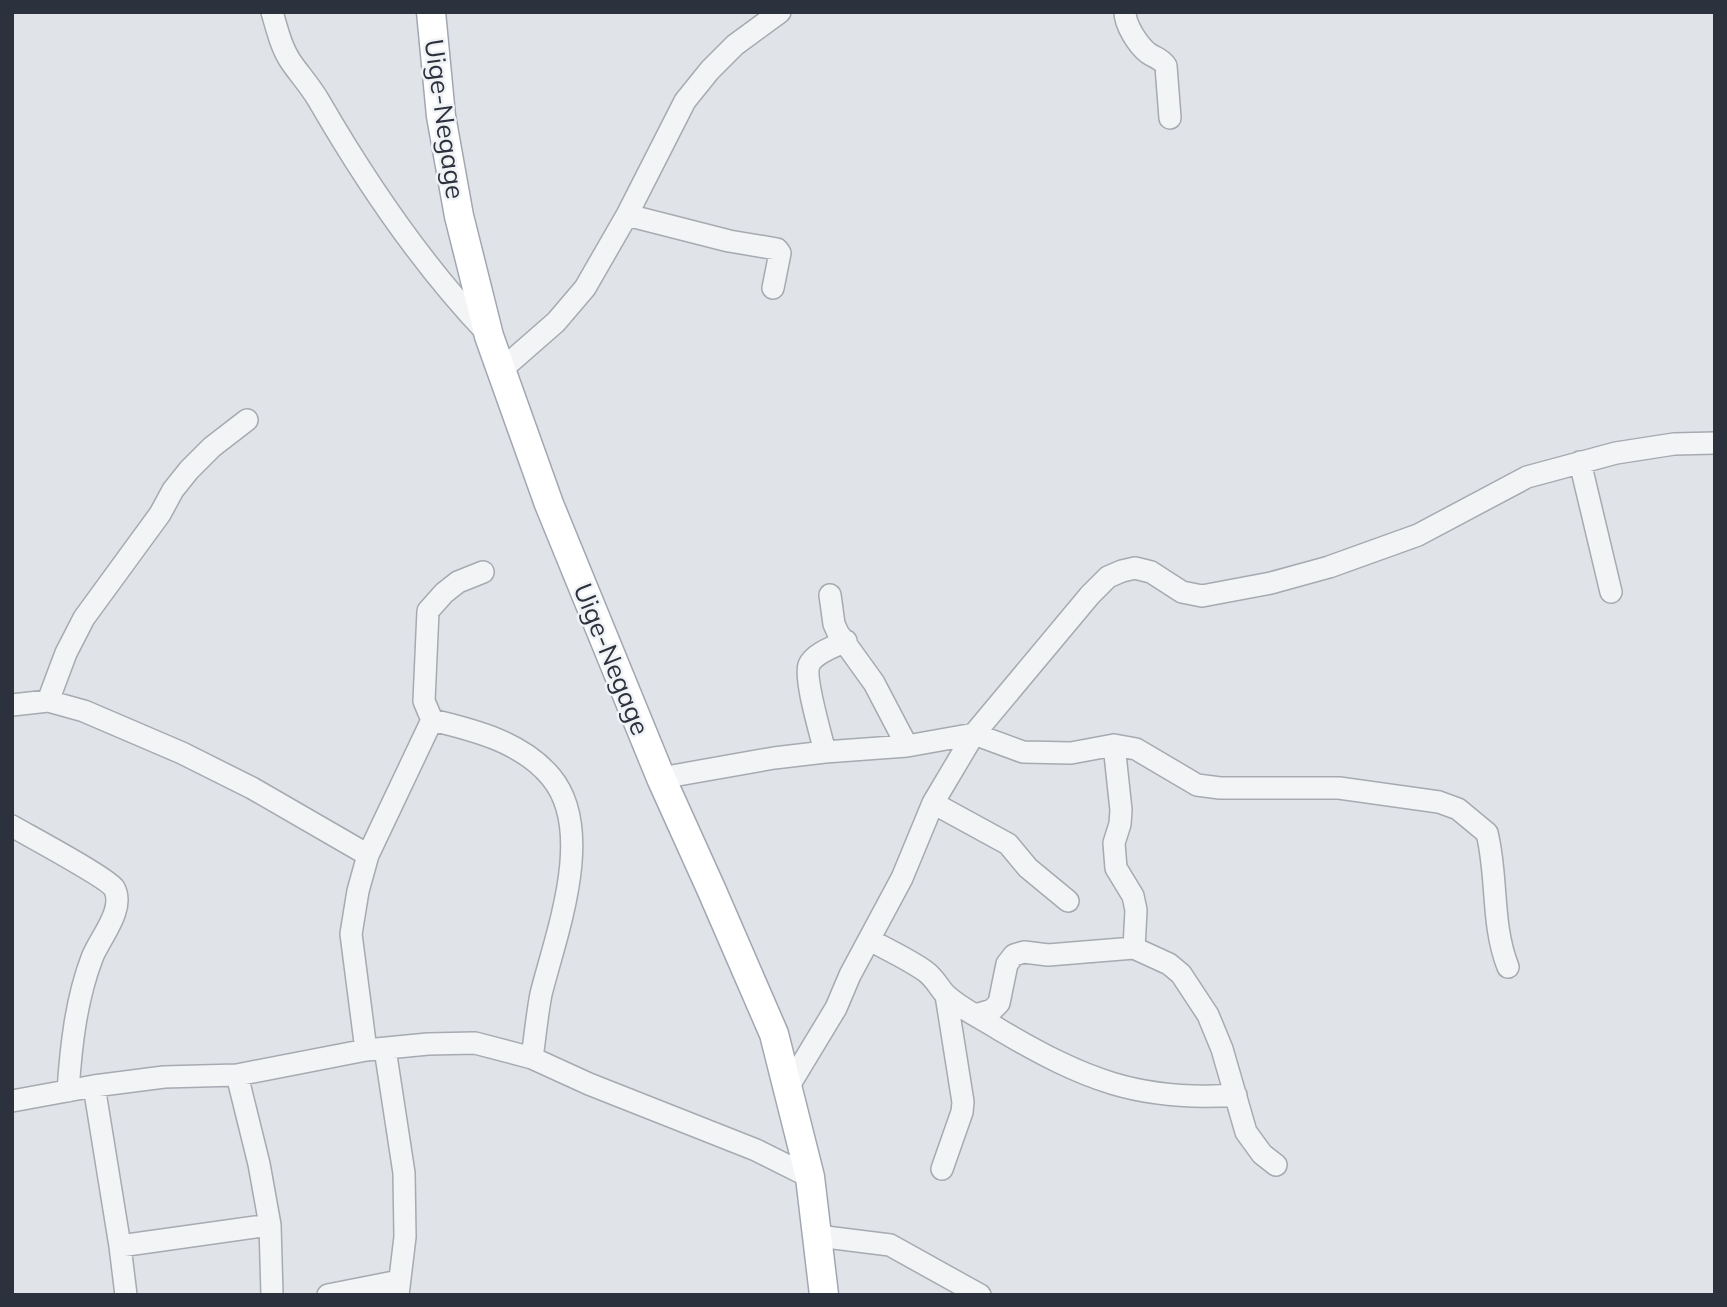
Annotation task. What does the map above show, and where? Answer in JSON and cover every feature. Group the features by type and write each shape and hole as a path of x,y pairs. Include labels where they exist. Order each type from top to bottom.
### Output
{"main road":[{"name":"Uige-Negage","path":"431,12 440,117 459,216 489,336 549,504 661,779 774,1034 810,1177 824,1295"}],"street":[{"path":"272,12 279,40 290,61 316,97 365,177 447,290 489,336"},
{"path":"500,371 570,307 585,288 627,215 685,101 735,45 780,12"},
{"path":"1125,12 1125,18 1139,44 1148,53 1162,60 1166,66 1170,118"},
{"path":"627,215 729,241 777,249 779,253 773,288"},
{"path":"48,701 66,653 84,618 160,514 173,489 212,447 247,420"},
{"path":"787,1089 836,1009 850,975 902,878 933,803 974,734 1090,595 1108,578 1135,568 1151,572 1182,592 1202,596 1270,583 1329,567 1418,535 1527,477 1616,453 1674,444 1715,443"},
{"path":"1580,461 1611,592"},
{"path":"328,1295 399,1288 405,1237 404,1172 351,934 358,891 368,855 432,720 424,701 428,611 458,582 483,572"},
{"path":"830,595 834,624 874,683 907,746"},
{"path":"825,752 807,676 810,664 819,655 846,641"},
{"path":"12,705 48,701 84,711 182,753 252,788 368,855"},
{"path":"432,720 479,732 528,757 551,777 561,790 571,818 568,892 541,998 532,1058"},
{"path":"661,779 825,752 907,746 974,734 1023,752 1070,753 1114,745 1136,749 1198,785 1220,788 1339,788 1439,802 1458,809 1486,833 1496,892 1499,945 1508,967"},
{"path":"1114,745 1121,810 1114,842 1116,868 1133,896 1136,910 1134,948"},
{"path":"933,803 1008,844 1028,868 1068,901"},
{"path":"12,826 104,880 113,887 117,900 85,982 70,1053 68,1091"},
{"path":"870,940 926,971 946,995 975,1015 1048,1059 1095,1079 1144,1093 1199,1098 1236,1095"},
{"path":"975,1015 992,1010 999,1003 1007,964 1014,955 1024,952 1048,955 1134,948 1169,964 1181,974 1208,1015 1252,1143 1276,1165"},
{"path":"942,1170 962,1112 963,1101 946,995"},
{"path":"12,1101 164,1077 237,1075 375,1050 428,1044 475,1043 532,1058 601,1090 756,1150 810,1177"},
{"path":"237,1075 259,1164 270,1225 272,1295"},
{"path":"94,1086 126,1295"},
{"path":"120,1246 270,1225"},
{"path":"818,1236 890,1245 980,1295"}]}
